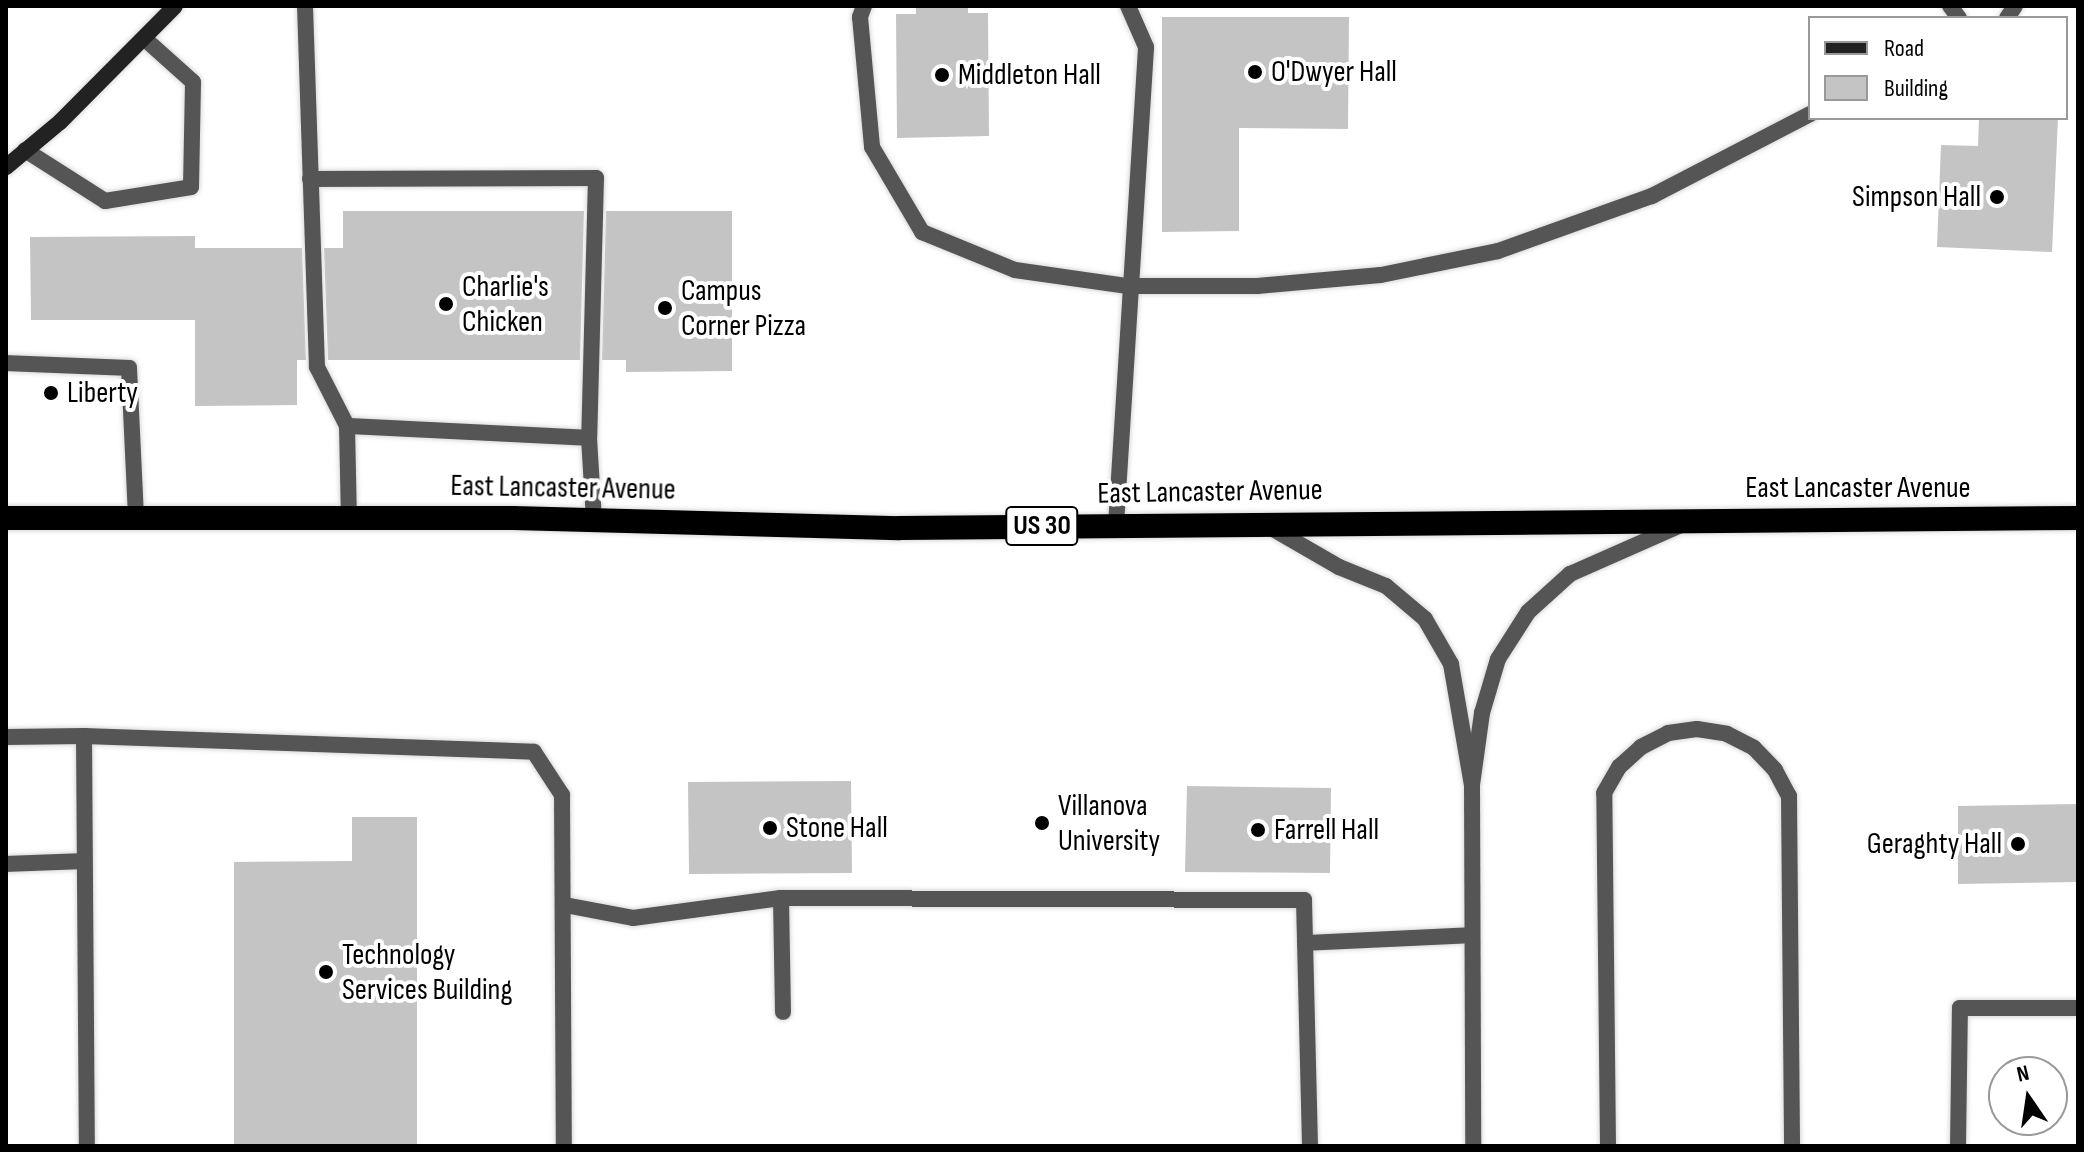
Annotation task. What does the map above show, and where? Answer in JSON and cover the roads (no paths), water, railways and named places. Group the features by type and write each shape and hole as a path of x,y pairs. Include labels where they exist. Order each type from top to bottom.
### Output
{"highway":[{"name":"East Lancaster Avenue","path":"6,518 594,520 900,528 2078,518"}],"main road":[{"path":"6,167 60,122 175,6"}],"lane":[{"path":"305,6 317,367 347,426 349,518"},
{"path":"864,6 860,17 872,147 922,232 1015,270 1128,286 1257,286 1381,275 1498,251 1652,196 1808,115"},
{"path":"1116,525 1128,286 1146,47 1128,6"},
{"path":"25,150 105,201 191,187 193,82 144,38"},
{"path":"310,179 596,178 589,438 594,520"},
{"path":"6,363 129,368 136,518"},
{"path":"347,426 589,438"},
{"path":"1473,1146 1472,785 1482,713 1498,659 1528,612 1570,574 1692,521"},
{"path":"1263,523 1339,567 1386,586 1425,619 1451,664 1472,785"},
{"path":"1608,1146 1604,793 1619,767 1641,747 1668,733 1697,729 1727,734 1754,748 1775,770 1789,796 1792,1146"},
{"path":"84,736 87,1146"},
{"path":"6,737 84,736 534,752 562,795 564,1146"},
{"path":"6,864 84,861"},
{"path":"565,905 633,918 781,898 1304,900 1310,1146"},
{"path":"781,898 783,1012"},
{"path":"1305,943 1472,935"},
{"path":"1958,1146 1960,1008 2078,1008"}],"place":[{"name":"O'Dwyer Hall","path":"1255,72"},
{"name":"Middleton Hall","path":"942,75"},
{"name":"Simpson Hall","path":"1997,197"},
{"name":"Charlie's Chicken","path":"446,304"},
{"name":"Campus Corner Pizza","path":"665,308"},
{"name":"Liberty","path":"51,393"},
{"name":"Villanova University","path":"1042,823"},
{"name":"Stone Hall","path":"770,828"},
{"name":"Farrell Hall","path":"1258,830"},
{"name":"Geraghty Hall","path":"2018,844"},
{"name":"Technology Services Building","path":"326,972"}]}
